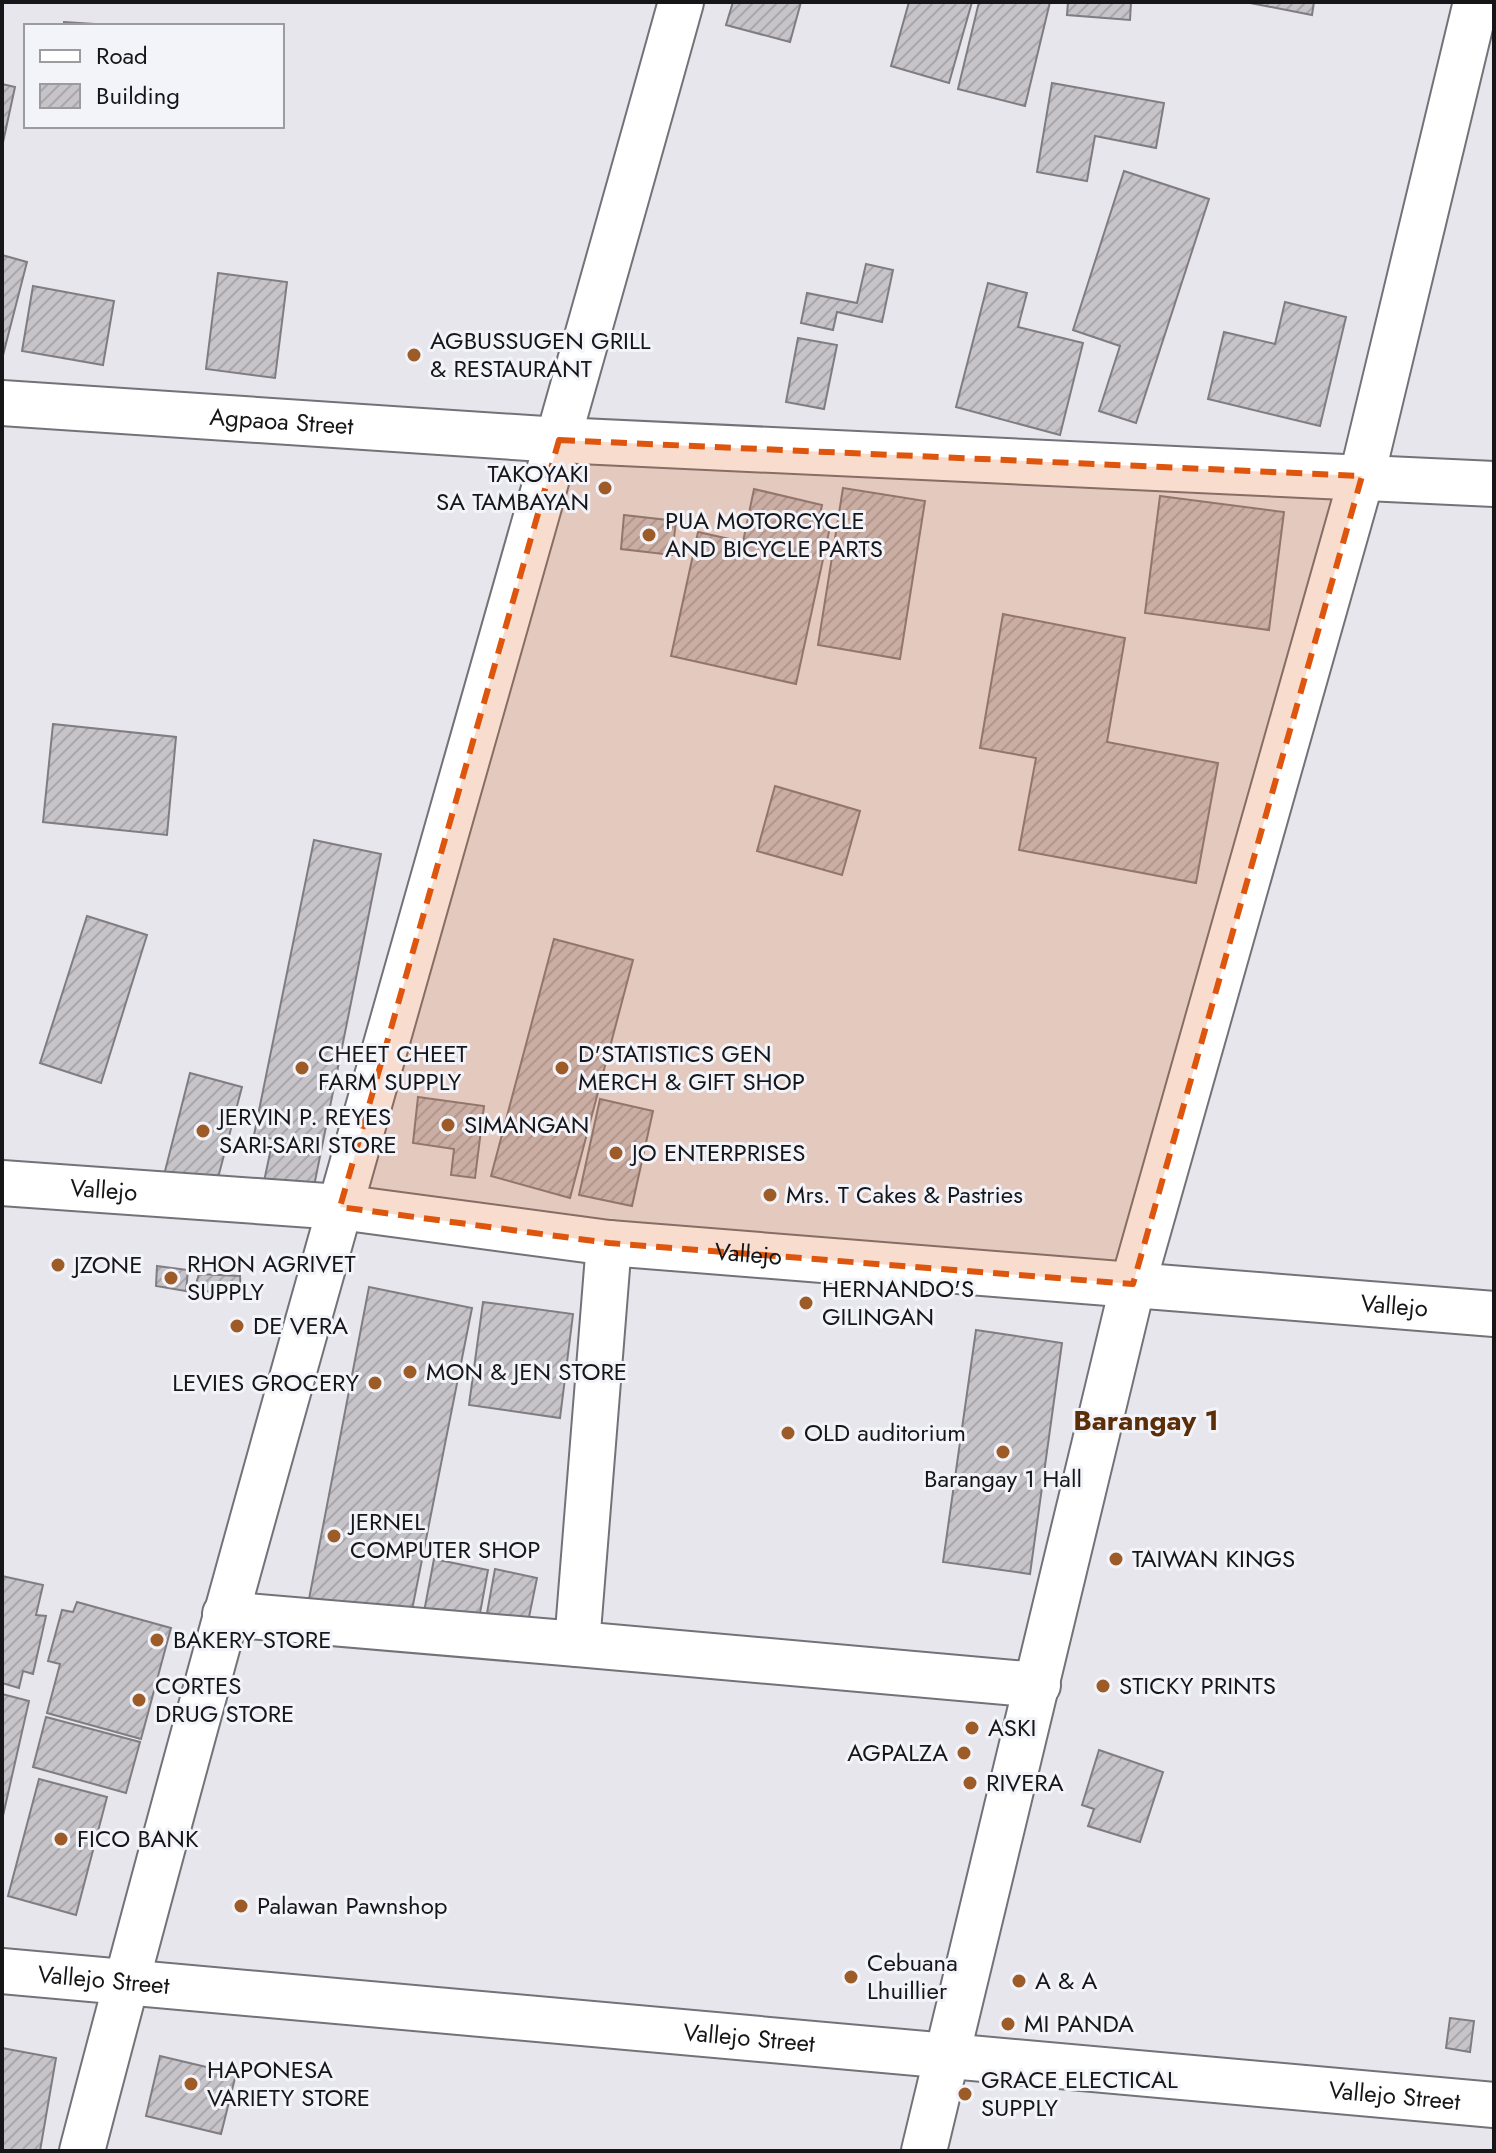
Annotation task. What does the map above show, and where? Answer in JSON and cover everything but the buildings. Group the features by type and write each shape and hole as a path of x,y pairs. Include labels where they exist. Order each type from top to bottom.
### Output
{"street":[{"path":"82,2151 225,1614 681,2"},
{"path":"924,2151 1133,1284 1362,476 1476,2"},
{"name":"Agpaoa Street","path":"2,403 559,440 1494,484"},
{"name":"Vallejo","path":"2,1183 340,1207 609,1243 1494,1314"},
{"path":"577,1644 609,1243"},
{"path":"225,1614 1038,1685"},
{"name":"Vallejo Street","path":"2,1971 1494,2105"}],"highlighted area":[{"path":"559,440 1362,476 1133,1284 609,1243 340,1207"}],"place":[{"name":"AGBUSSUGEN GRILL & RESTAURANT","path":"414,355"},
{"name":"TAKOYAKI SA TAMBAYAN","path":"605,488"},
{"name":"PUA MOTORCYCLE AND BICYCLE PARTS","path":"649,535"},
{"name":"CHEET CHEET FARM SUPPLY","path":"302,1068"},
{"name":"D'STATISTICS GEN MERCH & GIFT SHOP","path":"562,1068"},
{"name":"SIMANGAN","path":"448,1125"},
{"name":"JERVIN P. REYES SARI-SARI STORE","path":"203,1131"},
{"name":"JO ENTERPRISES","path":"616,1153"},
{"name":"Mrs. T Cakes & Pastries","path":"770,1195"},
{"name":"JZONE","path":"58,1265"},
{"name":"RHON AGRIVET SUPPLY","path":"171,1278"},
{"name":"HERNANDO'S GILINGAN","path":"806,1303"},
{"name":"DE VERA","path":"237,1326"},
{"name":"MON & JEN STORE","path":"410,1372"},
{"name":"LEVIES GROCERY","path":"375,1383"},
{"name":"OLD auditorium","path":"788,1433"},
{"name":"Barangay 1 Hall","path":"1003,1452"},
{"name":"JERNEL COMPUTER SHOP","path":"334,1536"},
{"name":"TAIWAN KINGS","path":"1116,1559"},
{"name":"BAKERY STORE","path":"157,1640"},
{"name":"STICKY PRINTS","path":"1103,1686"},
{"name":"CORTES DRUG STORE","path":"139,1700"},
{"name":"ASKI","path":"972,1728"},
{"name":"AGPALZA","path":"964,1753"},
{"name":"RIVERA","path":"970,1783"},
{"name":"FICO BANK","path":"61,1839"},
{"name":"Palawan Pawnshop","path":"241,1906"},
{"name":"Cebuana Lhuillier","path":"851,1977"},
{"name":"A & A","path":"1019,1981"},
{"name":"MI PANDA","path":"1008,2024"},
{"name":"HAPONESA VARIETY STORE","path":"191,2084"},
{"name":"GRACE ELECTICAL SUPPLY","path":"965,2094"}],"district":[{"name":"Barangay 1","path":"1146,1420"}]}
